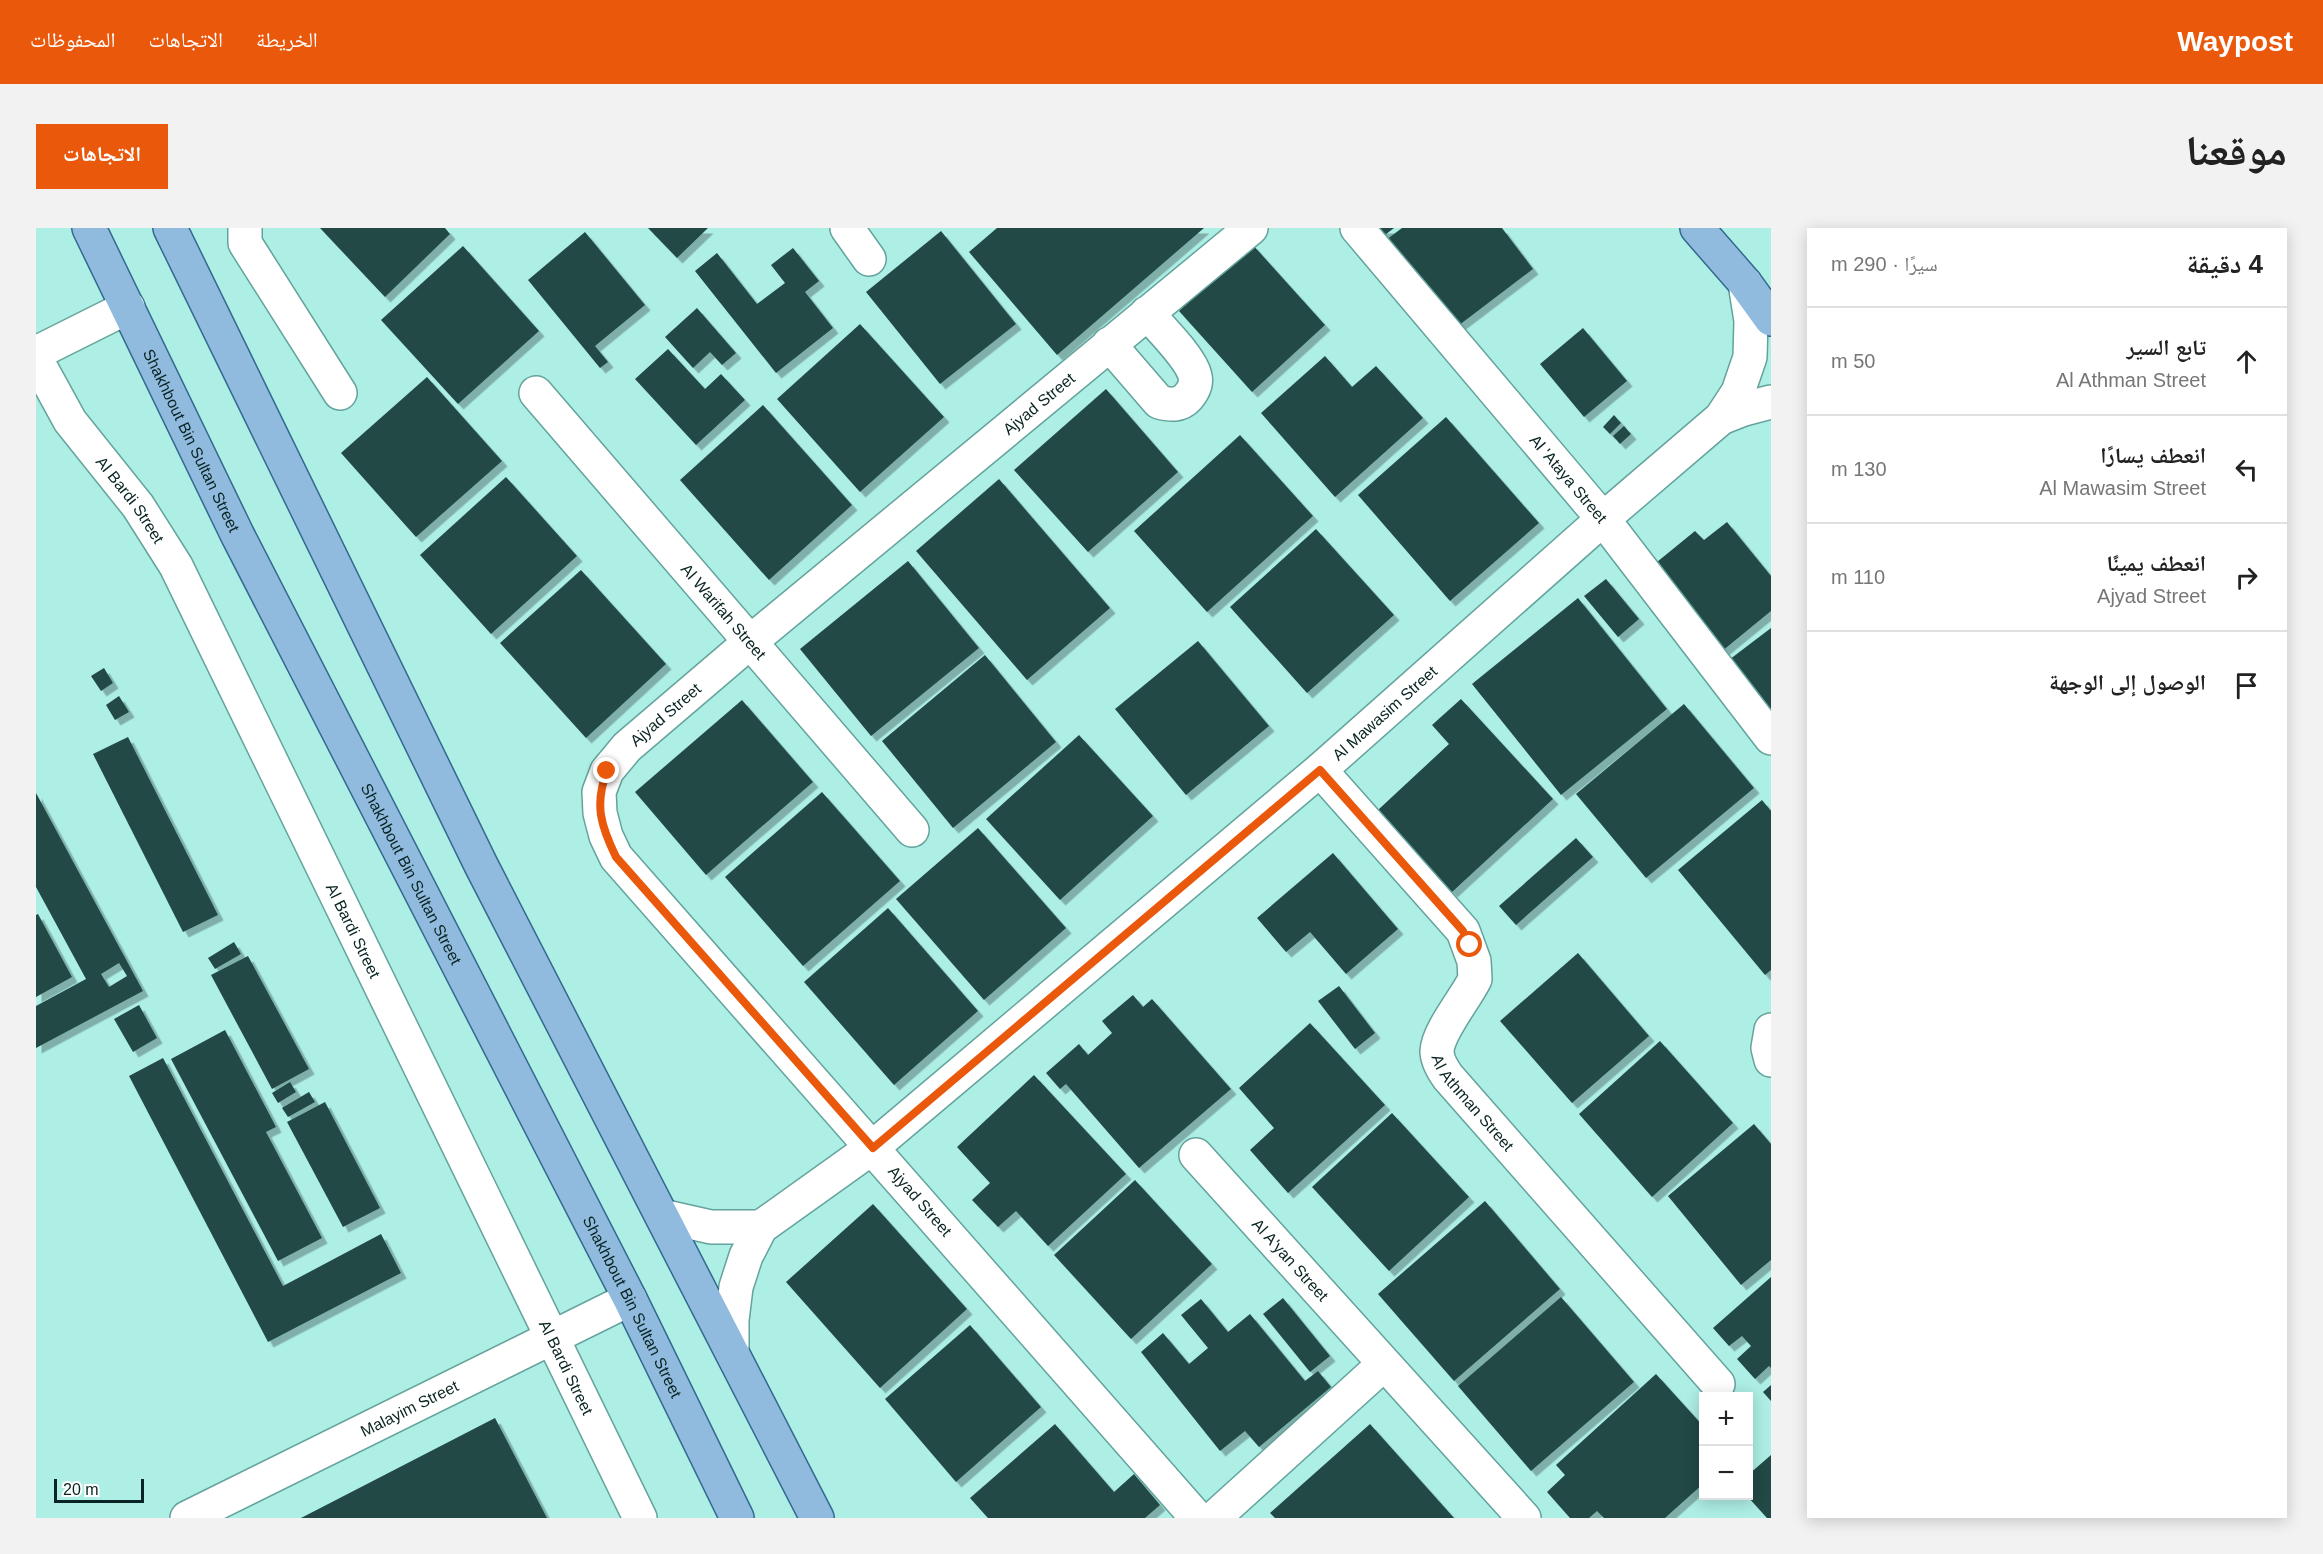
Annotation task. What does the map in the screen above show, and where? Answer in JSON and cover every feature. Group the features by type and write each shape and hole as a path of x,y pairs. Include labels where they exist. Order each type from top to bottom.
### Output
{"main road":[{"name":"Shakhbout Bin Sultan Street","path":"89,228 237,534 630,1299 737,1518"},
{"path":"170,228 481,866 817,1518"},
{"path":"1697,228 1745,283 1771,319"}],"street":[{"path":"245,228 245,243 340,393"},
{"path":"847,228 869,259"},
{"name":"Ajyad Street","path":"1197,1518 616,857 603,825 599,792 607,771 627,747 750,642 1251,228"},
{"name":"Al 'Ataya Street","path":"1357,228 1603,519 1771,738"},
{"name":"Al Mawasim Street","path":"732,1352 732,1320 736,1287 746,1256 761,1227 873,1148 1320,770 1603,519 1721,418 1738,392 1750,357 1751,321 1745,283"},
{"path":"36,352 128,307"},
{"path":"1109,344 1159,402 1169,405 1184,401 1194,391 1195,376 1188,362 1147,313"},
{"name":"Al Bardi Street","path":"36,360 70,421 138,506 176,566 553,1335 640,1518"},
{"name":"Al Warifah Street","path":"536,393 912,830"},
{"name":"Al Mawasim Street","path":"1721,418 1744,408 1771,402"},
{"name":"Al Athman Street","path":"1320,770 1463,931 1470,945 1475,979 1442,1035 1437,1051 1441,1067 1718,1384"},
{"path":"1771,1030 1768,1048 1771,1060"},
{"name":"Al A'yan Street","path":"1196,1155 1524,1518"},
{"path":"662,1216 711,1227 761,1227"},
{"name":"Malayim Street","path":"187,1518 553,1335 630,1299"},
{"path":"1214,1518 1384,1364"}],"building":[{"path":"320,228 445,228 450,234 385,297"},
{"path":"648,228 708,228 677,258"},
{"path":"997,228 1204,228 1057,355 969,252"},
{"path":"1373,228 1394,228 1381,238"},
{"path":"1402,228 1502,228 1533,269 1454,329 1386,240"},
{"path":"941,231 1016,324 940,384 866,292"},
{"path":"585,232 645,305 595,346 608,362 600,368 528,280"},
{"path":"1252,244 1325,325 1252,392 1179,311"},
{"path":"463,246 539,331 458,404 381,320"},
{"path":"793,248 819,281 805,292 833,328 776,373 695,271 717,253 757,304 785,283 771,265"},
{"path":"697,308 736,353 722,365 710,352 693,368 665,337"},
{"path":"860,324 944,417 860,492 777,399"},
{"path":"1583,328 1627,381 1584,417 1540,364"},
{"path":"668,349 705,389 721,374 745,400 696,445 635,379"},
{"path":"1325,356 1352,387 1376,366 1423,418 1335,497 1261,413"},
{"path":"427,377 502,461 416,537 341,453"},
{"path":"1106,389 1178,472 1088,552 1014,470"},
{"path":"763,405 852,505 769,580 680,480"},
{"path":"1614,415 1621,423 1610,434 1603,427"},
{"path":"1446,417 1539,523 1450,601 1358,495"},
{"path":"1624,426 1631,434 1620,444 1613,436"},
{"path":"1240,435 1313,516 1207,612 1134,531"},
{"path":"506,477 577,556 491,634 420,555"},
{"path":"999,479 1110,608 1027,680 916,551"},
{"path":"1727,522 1771,576 1771,611 1716,656 1655,581 1665,572 1657,562 1695,531 1704,540"},
{"path":"1316,529 1394,615 1307,693 1230,607"},
{"path":"908,561 979,648 871,736 800,649"},
{"path":"581,570 666,664 586,738 500,643"},
{"path":"1606,579 1639,619 1618,637 1584,596"},
{"path":"1578,598 1667,709 1561,795 1472,684"},
{"path":"1771,628 1771,730 1721,666"},
{"path":"1198,641 1269,726 1186,795 1115,709"},
{"path":"985,655 1056,742 953,828 882,741"},
{"path":"104,668 113,683 101,691 91,676"},
{"path":"119,696 129,712 115,720 106,705"},
{"path":"1461,699 1553,799 1452,892 1378,810 1449,744 1432,725"},
{"path":"742,700 813,782 706,875 635,792"},
{"path":"1684,704 1754,788 1646,878 1576,794"},
{"path":"1079,735 1153,816 1060,900 986,819"},
{"path":"128,737 218,915 183,932 93,754"},
{"path":"822,792 900,881 803,966 725,877"},
{"path":"36,793 143,991 36,1048 36,1006 86,979 36,887","holes":["119,963 127,976 109,987 101,974"]},
{"path":"1762,800 1771,811 1771,970 1765,975 1678,870"},
{"path":"978,828 1066,928 984,1000 896,899"},
{"path":"1576,838 1593,857 1516,925 1499,906"},
{"path":"1333,853 1398,929 1346,974 1310,932 1286,952 1257,918"},
{"path":"888,908 978,1011 894,1085 804,982"},
{"path":"38,914 72,977 36,997 36,915"},
{"path":"234,942 241,954 215,969 208,958"},
{"path":"1578,953 1649,1036 1572,1103 1500,1021"},
{"path":"248,956 309,1069 272,1089 211,975"},
{"path":"1339,986 1375,1033 1355,1049 1318,1001"},
{"path":"1133,995 1143,1007 1152,999 1231,1089 1139,1168 1066,1084 1060,1089 1046,1073 1079,1044 1088,1055 1112,1033 1102,1021"},
{"path":"139,1005 157,1038 133,1052 114,1019"},
{"path":"1310,1023 1385,1105 1288,1193 1250,1150 1274,1128 1239,1088"},
{"path":"225,1030 276,1127 266,1132 322,1238 278,1261 171,1059"},
{"path":"1660,1041 1733,1123 1652,1197 1579,1114"},
{"path":"163,1058 283,1286 381,1234 401,1273 268,1342 129,1076"},
{"path":"1034,1075 1126,1174 1048,1246 1016,1211 998,1227 972,1200 990,1183 957,1147"},
{"path":"290,1082 296,1092 278,1103 272,1093"},
{"path":"309,1092 315,1102 288,1117 282,1108"},
{"path":"325,1102 380,1208 343,1227 287,1122"},
{"path":"1392,1113 1469,1197 1389,1271 1312,1187"},
{"path":"1754,1124 1771,1144 1771,1260 1741,1285 1668,1196"},
{"path":"1135,1180 1212,1264 1131,1339 1054,1255"},
{"path":"1485,1201 1560,1289 1454,1381 1378,1294"},
{"path":"873,1204 967,1309 880,1388 786,1282"},
{"path":"1771,1277 1771,1368 1769,1366 1755,1379 1737,1359 1751,1346 1742,1336 1729,1346 1713,1328"},
{"path":"1561,1297 1634,1382 1531,1471 1458,1386"},
{"path":"1283,1298 1330,1356 1310,1372 1263,1314"},
{"path":"1201,1299 1228,1332 1250,1314 1305,1381 1318,1371 1331,1387 1259,1447 1245,1431 1220,1451 1141,1352 1163,1333 1189,1364 1208,1348 1181,1315"},
{"path":"970,1325 1041,1407 956,1482 885,1399"},
{"path":"1656,1374 1699,1421 1699,1487 1665,1518 1604,1518 1597,1511 1589,1518 1570,1518 1547,1492 1565,1475 1556,1465"},
{"path":"1771,1385 1771,1401 1763,1392"},
{"path":"495,1418 547,1518 301,1518 431,1451"},
{"path":"1055,1424 1114,1492 1134,1474 1160,1505 1145,1518 988,1518 970,1498"},
{"path":"1370,1424 1454,1518 1275,1518 1270,1513"},
{"path":"1771,1455 1771,1518 1767,1518 1751,1500 1753,1500 1753,1471"}],"route":[{"path":"607,771 599,792 600,813 606,836 616,857 873,1148 1320,770 1463,931 1470,945"}]}
